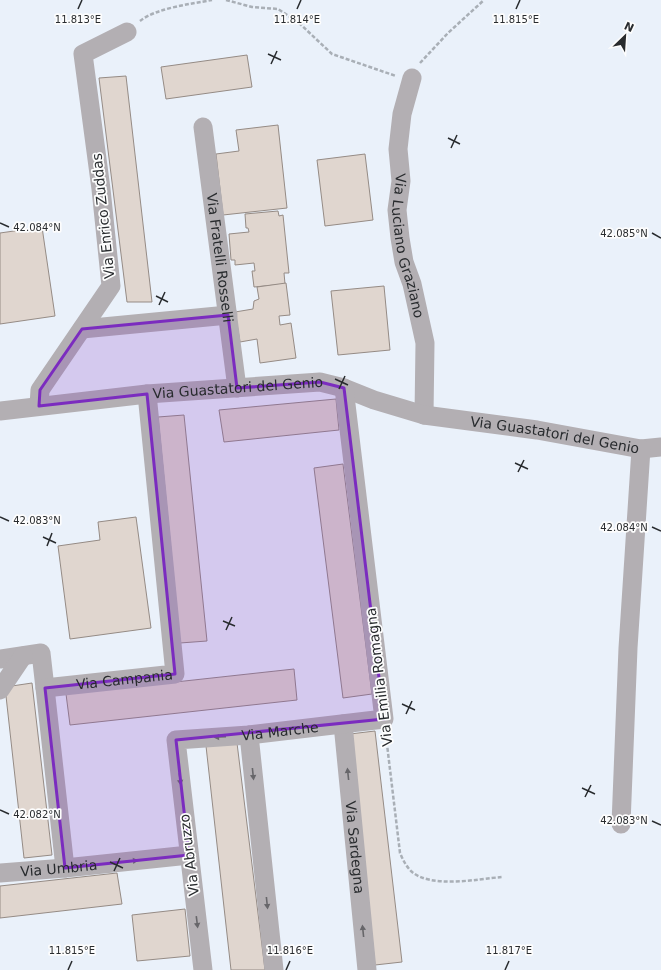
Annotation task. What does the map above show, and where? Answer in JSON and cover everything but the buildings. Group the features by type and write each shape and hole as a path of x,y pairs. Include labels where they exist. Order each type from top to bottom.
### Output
{"street":[{"name":"Via Enrico Zuddas","path":"39,406 40,390 111,286 101,189 83,54 127,32"},
{"name":"Via Luciano Graziano","path":"412,78 402,114 398,149 401,181 397,210 404,262 412,284 425,343 424,415"},
{"name":"Via Fratelli Rosselli","path":"203,128 237,388"},
{"path":"82,329 228,315"},
{"name":"Via Guastatori del Genio","path":"0,411 147,394 320,382 344,388 374,400 424,415 536,430 641,449 661,447"},
{"name":"Via Emilia Romagna","path":"344,388 384,719"},
{"name":"Via Campania","path":"45,688 175,674 147,394"},
{"path":"621,824 628,648 641,449"},
{"path":"0,659 41,653 65,868"},
{"path":"0,690 22,656"},
{"name":"Via Marche","path":"176,740 249,735 384,719"},
{"name":"Via Sardegna","path":"343,724 367,970"},
{"path":"249,735 274,970"},
{"name":"Via Abruzzo","path":"176,740 203,970"},
{"name":"Via Umbria","path":"0,873 65,868 189,854"}],"path":[{"path":"127,32 145,17 174,7 212,0"},
{"path":"226,0 252,7 278,9 298,22 332,54 401,77 412,78 421,60 448,32 484,0"},
{"name":"Via Emilia Romagna","path":"384,719 400,853 405,864 412,872 424,878 445,882 502,877"}],"highlighted area":[{"path":"228,315 237,388 320,382 344,388 384,719 176,740 189,855 65,868 45,688 175,674 147,394 39,406 40,390 82,329"}]}
